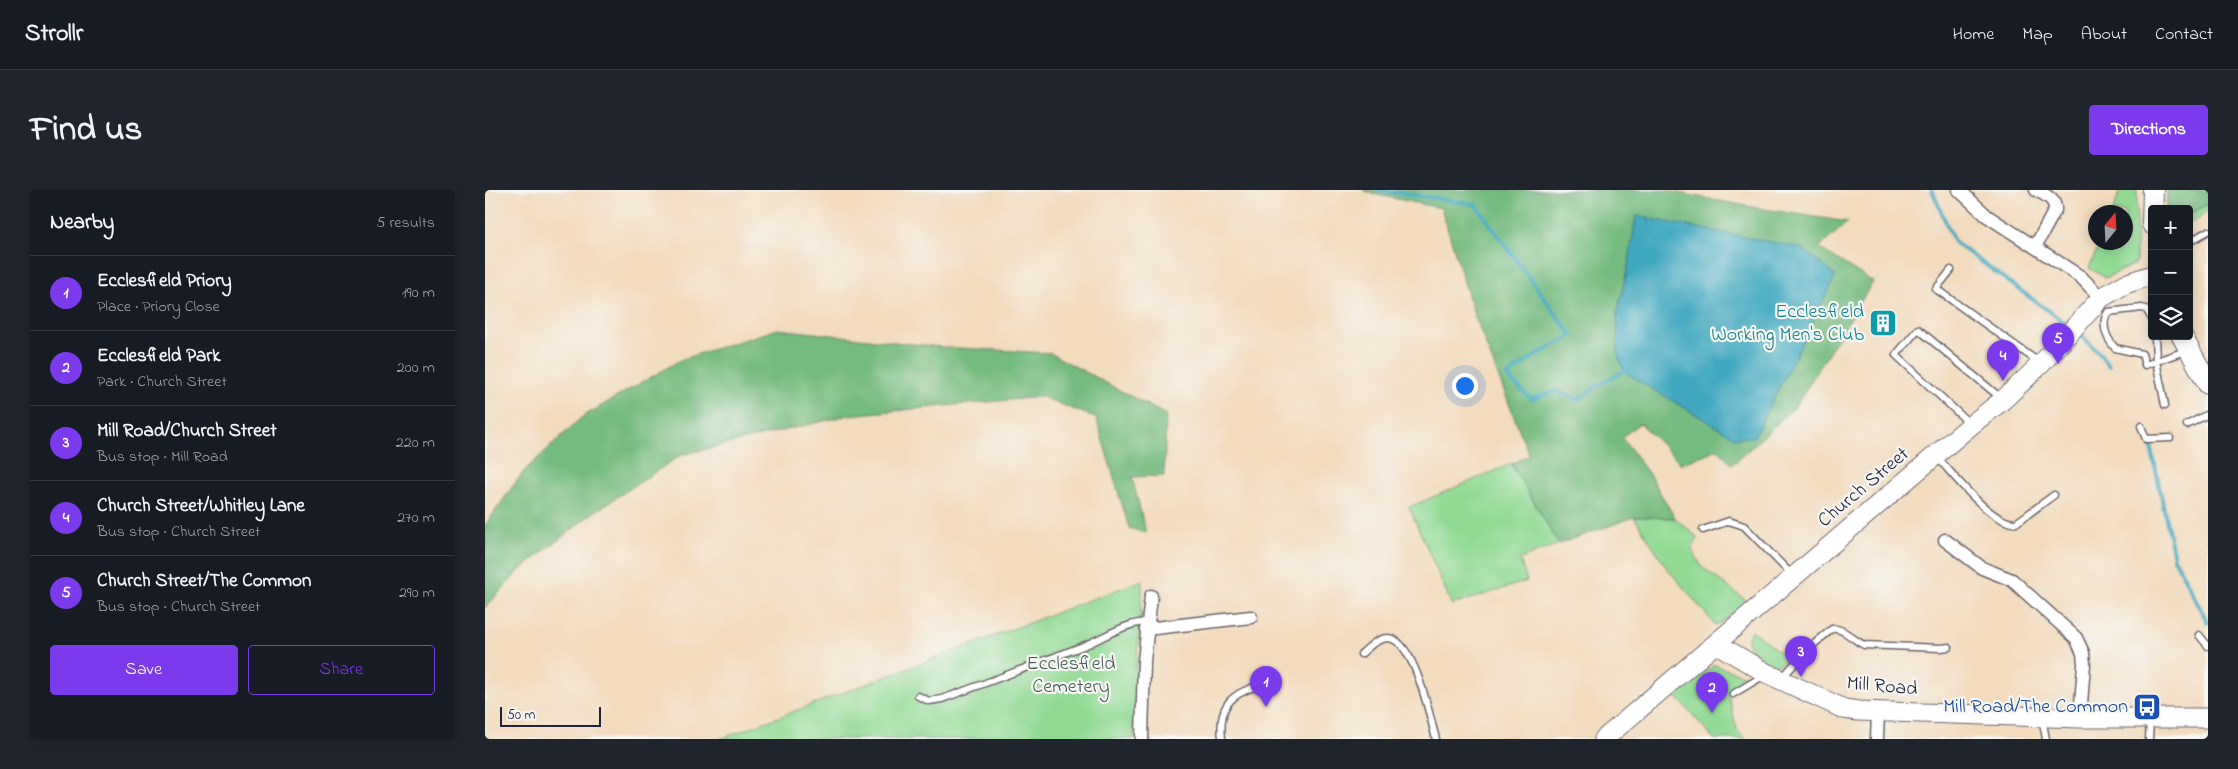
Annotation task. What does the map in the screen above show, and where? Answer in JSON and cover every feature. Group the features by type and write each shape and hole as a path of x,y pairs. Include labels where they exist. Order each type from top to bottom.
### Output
{"main road":[{"path":"2153,190 2153,205"},
{"name":"Church Street","path":"1604,739 1717,644 1793,576 2003,400 2072,332 2101,298 2125,284 2148,276"},
{"path":"2185,343 2208,384"},
{"name":"Mill Road","path":"1717,644 1773,677 1844,709 1878,712 2080,718 2208,718"}],"street":[{"path":"1959,190 1987,216 2081,277 2101,298"},
{"path":"2035,247 2055,210 2052,200 2037,190"},
{"path":"1945,540 1982,568 2012,580 2076,638 2083,654 2084,664 2080,718"},
{"path":"1142,739 1147,625 1151,596"},
{"path":"1147,625 1251,617"},
{"path":"1877,739 1878,712"}],"lane":[{"path":"2193,240 2208,231"},
{"path":"1951,270 1935,289 2041,364"},
{"path":"2148,312 2146,309 2142,308 2108,312 2105,316 2106,333 2115,348 2143,354 2145,364 2156,361 2185,343"},
{"path":"1971,425 1896,355 1918,329 2003,400"},
{"path":"2155,340 2156,361 2165,405"},
{"path":"2187,425 2208,414"},
{"path":"2141,426 2146,439 2171,438"},
{"path":"1937,456 1990,511 2009,523 2016,523 2054,495"},
{"path":"1703,530 1729,521 1744,526 1793,576"},
{"path":"918,696 929,701 942,699 1109,636 1135,622 1147,625"},
{"path":"1733,694 1773,677 1832,629 1842,629 1855,641 1865,645 1949,647"},
{"path":"2199,635 2208,646"},
{"path":"1361,654 1375,641 1388,638 1398,642 1411,658 1436,739"},
{"path":"1222,739 1220,721 1225,706 1235,695 1265,683"},
{"path":"2041,717 2046,739"},
{"path":"2149,739 2150,718"}],"green space":[{"path":"1363,190 1662,190 1848,222 1819,248 1873,282 1795,407 1732,465 1718,449 1681,464 1640,423 1622,437 1651,477 1675,518 1634,517 1559,544 1511,464 1529,455 1475,317 1441,208 1373,194"},
{"path":"2121,190 2137,190 2136,263 2106,278 2089,268 2097,250 2133,250 2133,205 2115,205"},
{"path":"2167,190 2208,190 2208,204 2193,213 2193,205 2166,205"},
{"path":"2208,204 2208,212 2193,221 2193,213"},
{"path":"778,329 941,347 1050,353 1166,415 1164,476 1132,477 1146,533 1129,528 1096,418 1042,397 849,415 681,455 590,515 520,570 485,608 485,525 524,471 582,417 682,359"},
{"path":"1511,464 1559,544 1520,559 1527,581 1452,605 1409,507"},
{"path":"1634,517 1675,518 1698,538 1692,550 1702,567 1748,602 1716,626 1667,568"},
{"name":"Ecclesfield Cemetery","path":"1143,580 1136,668 1134,739 720,739"},
{"path":"1751,630 1789,659 1774,666 1758,656 1747,641"},
{"path":"1714,665 1749,677 1728,693 1737,730 1746,739 1714,739 1675,695"}],"water":[{"path":"1636,216 1802,248 1836,276 1754,437 1736,438 1624,371 1618,356 1617,312 1629,262"}],"waterway":[{"path":"1379,190 1475,204 1572,336 1536,355 1507,376 1531,399 1557,391 1578,400 1598,385 1624,371"},
{"path":"1932,190 1954,242 2068,325"},
{"path":"2078,332 2109,366"},
{"path":"2151,446 2174,558 2208,623"}],"place":[{"name":"Ecclesfield Working Men's Club","path":"1883,323"},
{"name":"Church Street/The Common","path":"2058,364"},
{"name":"Church Street/Whitley Lane","path":"2003,381"},
{"name":"Mill Road/Church Street","path":"1801,677"},
{"name":"Ecclesfield Priory","path":"1266,707"},
{"name":"Mill Road/The Common","path":"2147,707"},
{"name":"Ecclesfield Park","path":"1712,713"}]}
